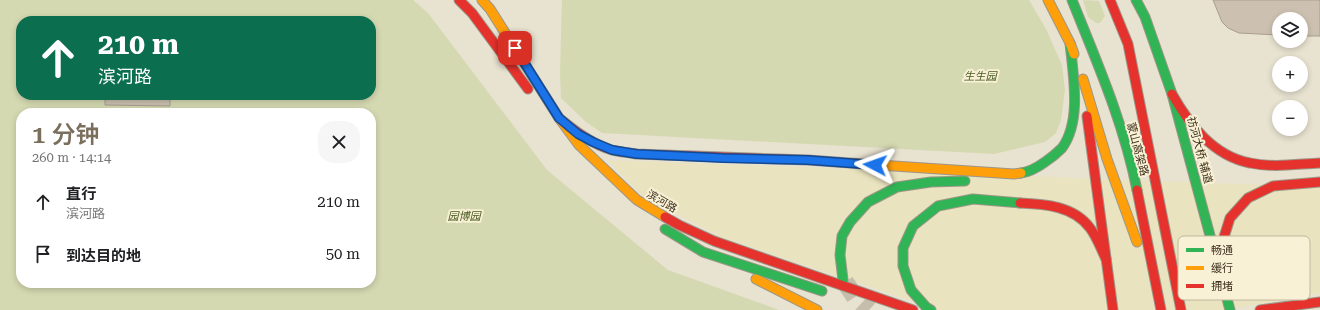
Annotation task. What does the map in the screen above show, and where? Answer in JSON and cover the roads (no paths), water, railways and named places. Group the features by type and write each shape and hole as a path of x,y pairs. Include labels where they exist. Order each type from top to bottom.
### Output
{"main road":[{"path":"459,0 472,13 534,99"},
{"name":"滨河路","path":"482,0 490,9 556,120 572,150 583,162"},
{"path":"1048,0 1070,43 1083,79 1107,159 1161,310"},
{"name":"蒙山高架路","path":"1072,0 1107,88 1125,141 1136,185 1161,310"},
{"name":"蒙山高架路","path":"1110,0 1128,44 1178,294"},
{"name":"祊河大桥 辅道","path":"1136,0 1145,17 1172,94 1211,236"},
{"path":"843,280 840,255 842,236 850,222 868,202 897,187 931,182 970,180 1031,171 1050,158 1063,146 1070,129 1075,88 1070,43"},
{"path":"1083,79 1113,310"},
{"path":"1172,94 1184,117 1203,138 1224,153 1248,163 1264,165 1320,163"},
{"path":"556,120 578,134 612,150 637,154 808,160 1014,174"},
{"name":"滨河路","path":"556,120 579,145 637,200 680,225 714,241 913,310"},
{"path":"1224,236 1230,218 1248,198 1273,186 1320,182"},
{"path":"931,310 926,307 911,290 903,266 903,248 913,226 938,206 973,199 1039,204 1068,210 1082,219 1091,229 1106,258"},
{"name":"滨河路","path":"656,224 703,252 830,294"},
{"path":"703,252 817,310"},
{"name":"祊河大桥 辅道","path":"1228,300 1230,310"},
{"path":"1260,310 1320,302"}],"tunnel":[{"path":"845,282 855,297 869,310"}],"park label":[{"name":"生生园","path":"980,76"},
{"name":"园博园","path":"464,216"}]}
